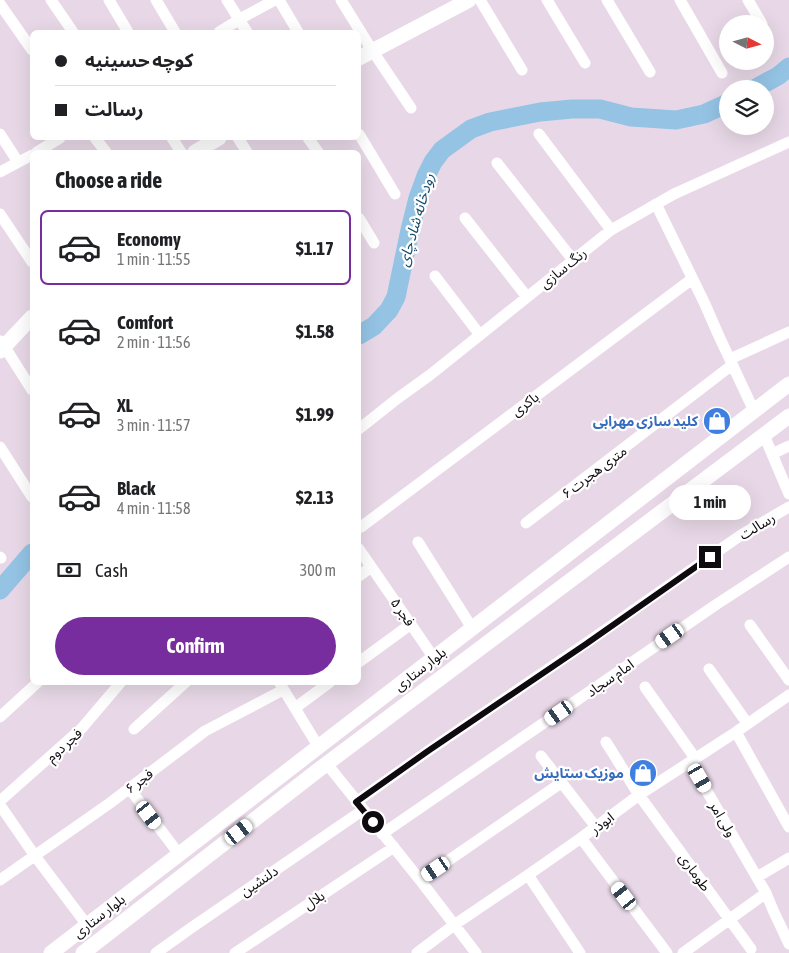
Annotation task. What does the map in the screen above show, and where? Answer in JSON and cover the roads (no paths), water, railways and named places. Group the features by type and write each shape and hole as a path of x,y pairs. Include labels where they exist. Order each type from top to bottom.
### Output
{"main road":[{"path":"365,54 469,0"},
{"path":"198,150 216,140"},
{"path":"1,346 30,319"},
{"name":"بلوار ستاری","path":"51,953 789,384"},
{"path":"767,409 773,413 774,421 766,433 751,434 746,430 746,423 753,412 767,409"},
{"name":"بلوار ستاری","path":"83,953 340,754 789,416"},
{"path":"323,743 336,740 341,746 340,754"},
{"path":"305,756 305,765 311,771 322,768"}],"street":[{"path":"51,0 72,30"},
{"path":"109,0 127,30"},
{"path":"156,0 174,30"},
{"path":"227,0 246,30"},
{"path":"222,30 275,0"},
{"path":"279,0 297,30"},
{"path":"341,0 354,30"},
{"path":"480,0 522,70"},
{"path":"547,0 585,63"},
{"path":"607,0 650,72"},
{"path":"680,0 722,73"},
{"path":"748,0 757,15"},
{"path":"0,4 30,47"},
{"path":"365,54 411,108"},
{"path":"0,134 18,162"},
{"path":"539,134 611,230"},
{"path":"361,137 395,194"},
{"path":"40,150 57,140"},
{"path":"97,140 104,150"},
{"name":"رنگ سازی","path":"361,427 430,375 611,230 674,194 789,142"},
{"path":"0,172 30,156"},
{"path":"497,163 573,260"},
{"path":"656,204 753,412"},
{"path":"0,214 30,259"},
{"path":"466,218 527,297"},
{"path":"361,221 374,243"},
{"path":"435,276 480,335"},
{"name":"باکری","path":"361,525 692,279"},
{"name":"۶ متری هجرت","path":"526,523 731,362 789,332"},
{"path":"1,346 30,387"},
{"path":"766,433 772,454 789,494"},
{"path":"772,454 789,446"},
{"path":"0,447 30,494"},
{"name":"رسالت","path":"360,806 428,751 586,644 741,535 789,507"},
{"path":"418,542 472,628"},
{"name":"فجر ۵","path":"361,552 434,658"},
{"name":"امام سجاد","path":"382,834 717,604 789,557"},
{"path":"361,574 371,567"},
{"path":"361,661 411,624"},
{"path":"750,625 789,680"},
{"path":"709,669 747,723"},
{"path":"0,717 35,685"},
{"name":"فجر دوم","path":"0,803 82,728 118,685"},
{"path":"134,730 183,685"},
{"path":"295,708 326,685"},
{"path":"281,686 295,708 323,743"},
{"name":"فجر ۶","path":"0,880 130,788 205,731 281,686"},
{"name":"ولی امر","path":"645,687 693,760 766,893 772,910 789,944"},
{"name":"ابوذر","path":"416,953 581,838 639,795 789,695"},
{"path":"736,732 789,826"},
{"name":"طوماری","path":"606,742 639,795 751,948"},
{"path":"541,756 596,827"},
{"path":"322,768 360,806 476,953"},
{"path":"420,880 561,783"},
{"path":"130,788 179,854"},
{"path":"0,803 35,856 87,925"},
{"name":"دلنشین","path":"156,953 360,806"},
{"path":"581,838 667,953"},
{"name":"بلال","path":"235,953 394,847"},
{"path":"757,877 789,858"},
{"path":"528,875 580,953"},
{"path":"683,953 766,893"}],"waterway":[{"name":"رودخانه شاد چای","path":"771,80 789,67"},
{"name":"رودخانه شاد چای","path":"361,334 374,326 389,310 396,297 418,198 433,162 442,150 471,129 490,122 540,112 572,109 600,109 631,117 676,120 704,114 719,107"},
{"name":"رودخانه شاد چای","path":"0,590 30,555"}],"place":[{"name":"کلید سازی مهرابی","path":"717,421"},
{"name":"موزیک ستایش","path":"643,773"}]}
